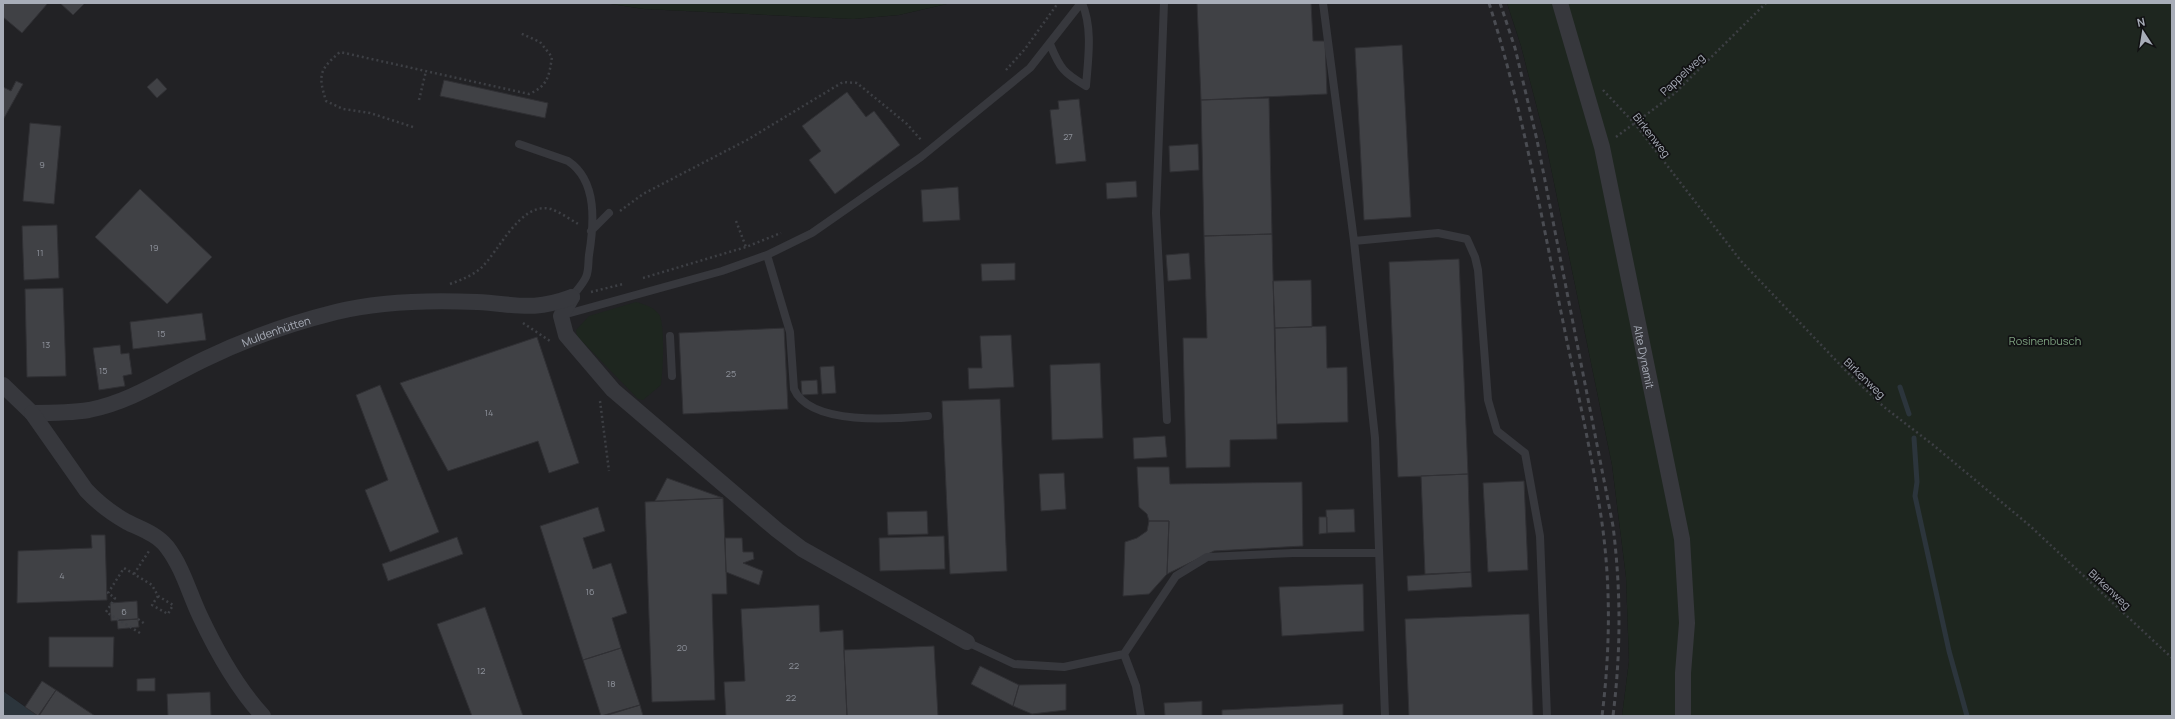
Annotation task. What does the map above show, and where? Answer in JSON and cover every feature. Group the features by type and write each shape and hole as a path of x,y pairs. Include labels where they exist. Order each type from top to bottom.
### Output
{"street":[{"name":"Alte Dynamit","path":"1560,3 1602,147 1682,539 1687,624 1683,673 1683,716"},
{"path":"572,297 561,316 566,335 614,390 777,530 802,549 967,642"},
{"name":"Muldenhütten","path":"32,413 64,413 91,410 144,391 206,358 283,328 335,312 393,304 436,302 478,302 532,307 553,304 572,297"},
{"path":"3,385 32,413 86,490 97,501 126,521 158,537 167,547 182,571 200,616 233,675 250,702 263,716"}],"lane":[{"path":"561,316 700,278 767,255 812,233 921,157 1030,68 1050,44 1058,30 1082,3"},
{"path":"1050,44 1065,72 1086,86 1088,57 1087,26 1082,3"},
{"path":"1164,3 1156,213 1167,420"},
{"path":"1323,3 1354,240 1375,438 1385,716"},
{"path":"519,144 560,157 575,165 588,185 591,196 591,231 586,276 572,297"},
{"path":"591,231 609,213"},
{"path":"1354,240 1438,233 1467,239 1475,257 1478,270 1488,400 1498,431 1525,453 1540,536 1547,716"},
{"path":"767,255 790,332 794,389 798,397 807,406 827,415 895,418 928,416"},
{"path":"670,336 672,376"},
{"path":"967,642 1014,664 1064,667 1124,654 1176,576 1207,558 1293,553 1378,553"},
{"path":"1124,654 1136,686 1141,716"}],"path":[{"path":"1003,73 1025,49 1058,3"},
{"name":"Pappelweg","path":"1602,147 1674,94 1766,3"},
{"path":"413,127 370,113 343,110 326,101 320,82 325,65 340,52 528,94 542,88 549,74 552,56 540,42 520,33"},
{"path":"419,100 426,71"},
{"name":"Birkenweg","path":"1581,74 1601,88 1635,124 1741,261 1847,372 1884,407 1932,444 2029,525 2172,658"},
{"path":"609,213 616,214 643,194 747,140 843,82 851,81 857,83 907,124 923,141"},
{"path":"443,286 465,279 480,268 526,213 538,208 551,209 591,231"},
{"path":"736,221 746,247"},
{"path":"637,280 746,247 786,231"},
{"path":"608,287 630,282"},
{"path":"521,322 535,329 553,343"},
{"path":"599,395 609,471"},
{"path":"134,574 158,537"},
{"path":"140,633 106,612 115,598 108,593 124,568 152,585 158,596 174,605 168,614 152,605 158,596"},
{"path":"138,619 145,624"}],"shaded area":[{"path":"3,3 605,3 644,9 853,19 899,15 951,3 1507,3 1521,46 1545,139 1612,465 1626,577 1629,661 1622,716 38,716 3,691"},
{"path":"3,691 38,716 3,716"}],"green space":[{"path":"605,3 951,3 899,15 853,19 644,9"},
{"name":"Rosinenbusch","path":"1507,3 2172,3 2172,716 1622,716 1629,661 1626,577 1612,465 1545,139 1521,46"},
{"path":"636,302 650,307 658,313 663,331 661,385 643,400 638,399 577,336 576,330 589,316"}],"building":[{"path":"3,3 48,3 22,33 3,17"},
{"path":"60,3 85,3 73,15"},
{"path":"1197,3 1311,3 1313,41 1325,41 1327,94 1201,100"},
{"path":"1402,45 1411,217 1364,220 1355,48"},
{"path":"157,78 167,89 157,98 147,87"},
{"path":"444,80 548,103 545,118 440,96"},
{"path":"16,81 23,84 3,120 3,87 11,91"},
{"path":"847,92 866,117 874,111 900,145 835,194 809,160 821,151 802,126"},
{"path":"1269,98 1272,234 1204,236 1201,100"},
{"path":"1079,99 1086,161 1056,164 1050,110 1059,109 1058,101"},
{"path":"30,123 61,126 54,204 23,201"},
{"path":"1198,144 1199,170 1170,172 1169,146"},
{"path":"1136,181 1137,197 1107,199 1106,183"},
{"path":"958,187 960,220 923,222 921,190"},
{"path":"140,189 212,257 167,304 95,237"},
{"path":"57,225 59,278 24,280 22,226"},
{"path":"1272,234 1277,439 1230,440 1230,467 1186,468 1183,338 1207,338 1204,236"},
{"path":"1189,253 1191,279 1168,281 1166,255"},
{"path":"1459,259 1468,474 1398,477 1389,262"},
{"path":"1015,263 1015,280 982,281 981,264"},
{"path":"1311,280 1312,327 1275,328 1273,281"},
{"path":"63,288 66,376 27,377 25,289"},
{"path":"202,313 206,340 133,349 130,322"},
{"path":"1326,326 1327,368 1347,367 1348,422 1277,424 1275,328"},
{"path":"784,328 788,409 683,414 679,333"},
{"path":"1011,335 1014,387 969,389 968,368 982,368 980,336"},
{"path":"537,337 579,463 549,473 538,441 448,471 400,383"},
{"path":"120,345 121,354 129,353 132,374 123,376 125,386 99,390 93,348"},
{"path":"1100,363 1103,438 1052,440 1050,365"},
{"path":"834,366 836,393 822,394 820,367"},
{"path":"817,380 818,394 802,395 801,381"},
{"path":"380,385 439,532 390,552 365,490 388,480 356,395"},
{"path":"1000,399 1007,571 950,574 942,401"},
{"path":"1165,436 1167,457 1134,459 1133,438"},
{"path":"1137,467 1169,467 1170,484 1302,482 1303,546 1214,551 1167,574 1169,521 1149,521 1147,514 1139,507"},
{"path":"1064,473 1066,509 1041,511 1039,474"},
{"path":"1468,474 1471,572 1425,574 1421,476"},
{"path":"667,478 723,498 655,501"},
{"path":"1524,481 1528,570 1488,572 1483,483"},
{"path":"723,498 727,594 712,594 715,700 652,702 645,502"},
{"path":"598,507 605,531 583,538 593,569 611,563 627,613 612,618 621,648 583,660 540,526"},
{"path":"1354,509 1355,532 1327,533 1326,510"},
{"path":"927,511 928,534 888,535 887,512"},
{"path":"1319,517 1327,517 1327,533 1319,534"},
{"path":"1149,521 1169,521 1167,574 1149,594 1123,596 1125,542 1137,538 1147,531"},
{"path":"91,535 105,535 107,600 17,603 18,551 92,548"},
{"path":"944,536 945,569 880,571 879,538"},
{"path":"457,537 463,554 388,581 382,564"},
{"path":"725,538 742,538 743,552 753,552 754,559 743,563 763,571 759,585 726,572"},
{"path":"1471,572 1472,587 1408,591 1407,576"},
{"path":"1363,584 1364,631 1282,636 1279,587"},
{"path":"137,601 138,619 111,621 110,603"},
{"path":"819,605 820,632 843,630 847,716 726,716 724,682 745,681 741,609"},
{"path":"485,607 523,716 472,716 437,624"},
{"path":"1529,614 1533,716 1409,716 1405,619"},
{"path":"138,619 139,627 118,629 117,620"},
{"path":"49,637 114,637 113,667 49,667"},
{"path":"934,646 938,716 847,716 844,650"},
{"path":"621,648 640,705 601,716 583,660"},
{"path":"980,666 1019,685 1013,706 971,684"},
{"path":"155,678 155,691 137,691 137,679"},
{"path":"42,681 56,690 38,716 25,707"},
{"path":"1066,684 1066,710 1032,714 1013,706 1019,685"},
{"path":"56,690 95,716 39,716"},
{"path":"210,692 211,716 168,716 167,694"},
{"path":"1202,701 1202,716 1165,716 1164,703"},
{"path":"1343,704 1343,716 1222,716 1222,710"},
{"path":"640,705 643,716 605,716"}],"waterway":[{"path":"1900,387 1909,414"},
{"path":"1914,438 1917,482 1915,496 1949,651 1967,716"}],"railway":[{"path":"1489,3 1511,79 1529,156 1598,496 1605,547 1608,595 1607,668 1602,716"},
{"path":"1500,3 1515,48 1537,140 1613,526 1619,598 1618,668 1613,716"}]}
